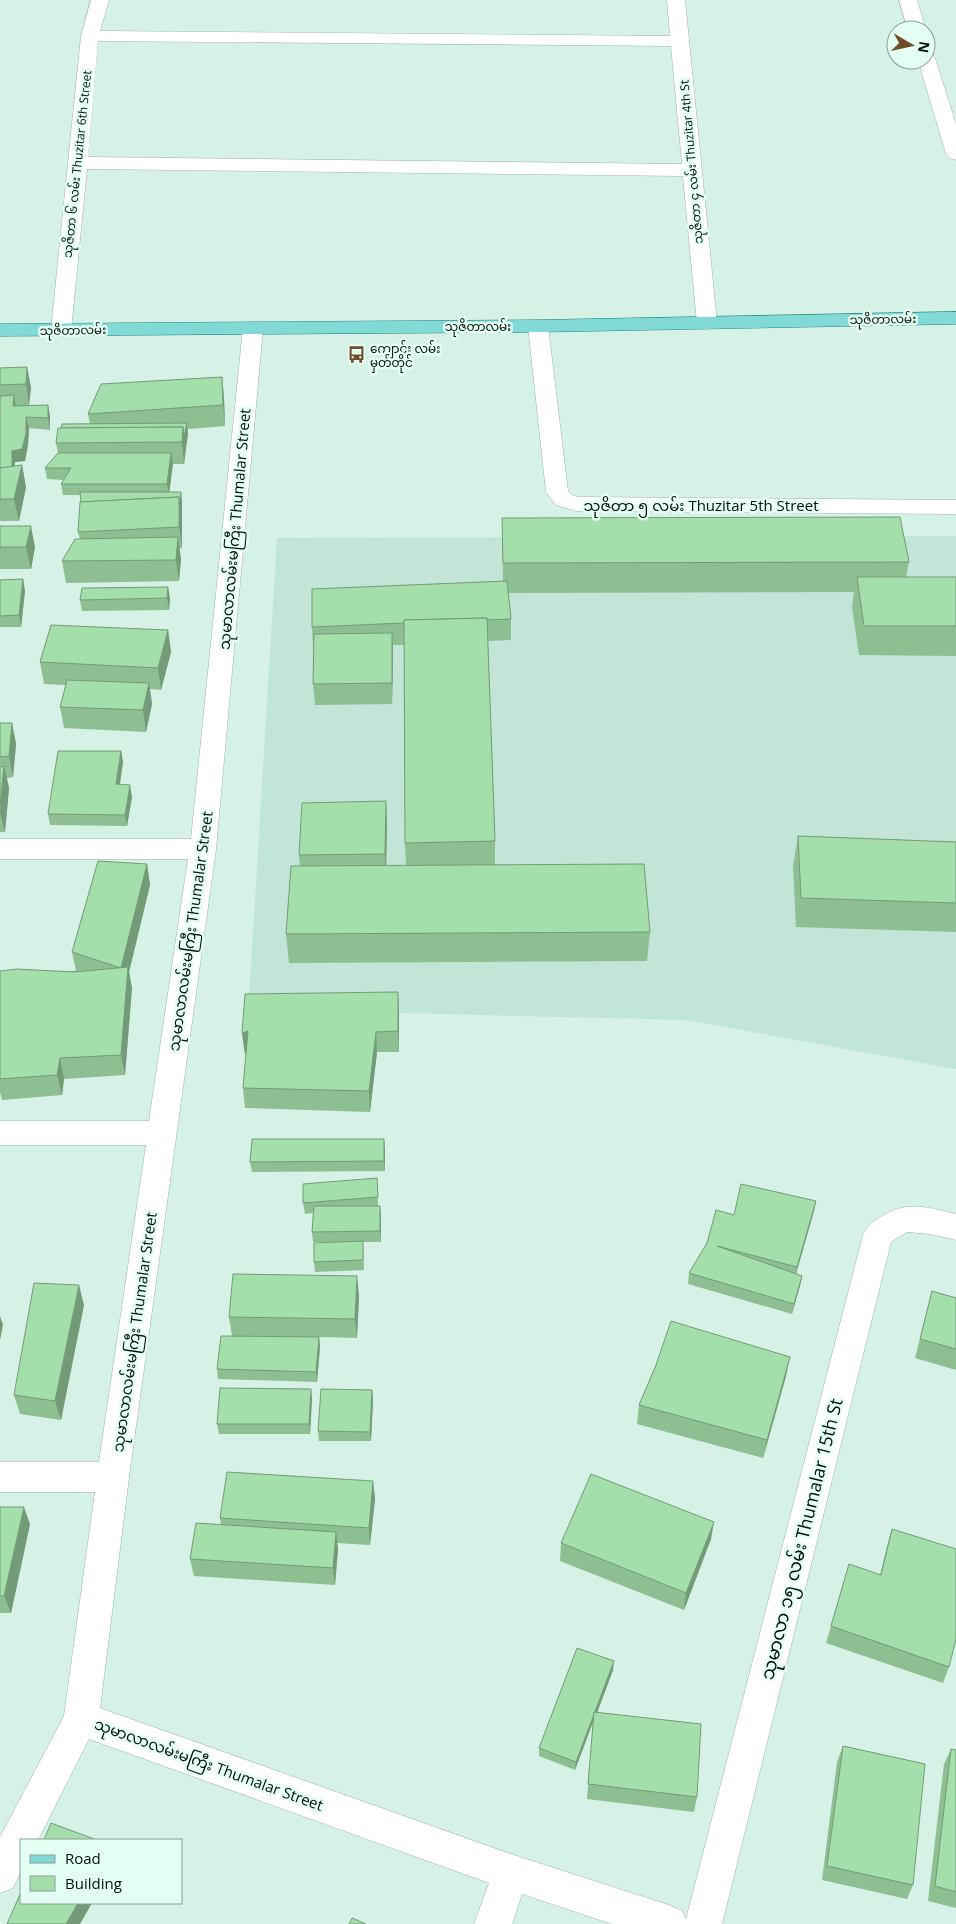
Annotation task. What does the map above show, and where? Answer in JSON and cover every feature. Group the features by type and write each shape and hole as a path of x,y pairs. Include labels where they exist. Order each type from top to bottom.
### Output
{"main road":[{"name":"သုဇိတာလမ်း","path":"0,330 538,326 956,318"}],"street":[{"name":"သုဇိတာ ၆ လမ်း Thuzitar 6th Street","path":"61,330 90,36 100,0"},
{"name":"သုဇိတာ ၄ လမ်း Thuzitar 4th St","path":"676,0 707,323"},
{"path":"908,0 914,20"},
{"path":"90,36 680,41"},
{"path":"930,70 956,154"},
{"path":"77,163 691,170"},
{"name":"သုဇိတာ ၅ လမ်း Thuzitar 5th Street","path":"538,326 557,492 564,500 576,504 956,506"},
{"name":"သုမာလာလမ်းမကြီး Thumalar Street","path":"253,328 203,849 113,1477 81,1719 511,1872 669,1924"},
{"path":"0,849 203,849"},
{"path":"0,1132 162,1133"},
{"name":"သုမာလာ ၁၅ လမ်း Thumalar 15th St","path":"703,1924 878,1236 903,1219 930,1220 956,1227"},
{"path":"0,1477 113,1477"},
{"path":"0,1875 81,1719"},
{"path":"493,1924 511,1872"}],"shaded area":[{"path":"956,536 956,1069 687,1020 399,1013 248,1015 277,538"}],"building":[{"path":"27,367 26,384 0,385 0,368"},
{"path":"222,377 223,405 88,414 101,384"},
{"path":"14,395 13,406 48,405 48,418 26,417 26,434 22,449 12,451 12,467 0,468 0,396"},
{"path":"187,423 184,437 183,427 61,428 62,424"},
{"path":"183,427 182,442 56,443 58,428"},
{"path":"58,453 171,453 167,484 61,484 71,468 45,468"},
{"path":"22,465 14,499 0,499 0,468"},
{"path":"80,492 181,492 180,508 179,497 81,502"},
{"path":"179,497 179,527 78,532 80,502"},
{"path":"900,517 909,562 503,563 502,518"},
{"path":"0,526 31,526 26,547 0,547"},
{"path":"178,537 176,560 62,561 75,539"},
{"path":"857,577 956,577 956,626 864,626"},
{"path":"23,579 19,615 0,616 0,580"},
{"path":"507,581 511,619 404,620 404,623 312,627 312,589"},
{"path":"168,587 167,598 80,600 82,588"},
{"path":"487,618 495,841 405,843 404,620"},
{"path":"51,625 168,630 158,668 40,662"},
{"path":"392,633 392,683 313,684 314,634"},
{"path":"67,680 149,683 143,710 60,707"},
{"path":"0,723 12,723 9,756 0,757"},
{"path":"58,751 121,751 116,784 130,785 125,815 48,814"},
{"path":"4,766 0,806 0,767"},
{"path":"386,801 385,854 299,855 302,803"},
{"path":"798,836 956,842 956,903 801,898"},
{"path":"98,861 147,864 121,968 72,952"},
{"path":"644,864 650,932 286,934 291,866"},
{"path":"128,967 121,1055 60,1058 57,1075 0,1079 0,971 17,969 74,972"},
{"path":"398,992 398,1031 376,1032 369,1091 243,1088 248,1031 242,1033 245,994"},
{"path":"252,1139 384,1139 384,1161 250,1162"},
{"path":"377,1178 378,1197 303,1203 303,1184"},
{"path":"741,1184 816,1201 797,1267 717,1246 802,1276 794,1304 689,1273 707,1243 716,1210 734,1215"},
{"path":"314,1206 380,1206 380,1231 312,1232"},
{"path":"363,1241 363,1260 314,1262 314,1243"},
{"path":"233,1274 357,1276 355,1319 229,1317"},
{"path":"34,1283 79,1285 55,1401 14,1395"},
{"path":"932,1291 956,1298 956,1349 920,1339"},
{"path":"671,1321 790,1357 767,1440 639,1405 656,1365"},
{"path":"221,1336 319,1337 316,1372 217,1369"},
{"path":"220,1388 311,1389 309,1424 217,1424"},
{"path":"321,1389 372,1390 370,1432 318,1431"},
{"path":"227,1472 373,1481 369,1528 220,1518"},
{"path":"591,1474 714,1522 686,1593 561,1543"},
{"path":"0,1507 24,1507 4,1596 0,1596"},
{"path":"196,1523 336,1532 333,1568 190,1559"},
{"path":"892,1529 956,1549 956,1639 949,1667 831,1626 849,1564 881,1575"},
{"path":"577,1648 614,1661 576,1762 539,1748"},
{"path":"594,1712 701,1724 697,1797 588,1784"},
{"path":"843,1746 925,1764 913,1885 827,1866"},
{"path":"951,1749 956,1750 956,1892 935,1886"},
{"path":"51,1823 94,1839 44,1839"},
{"path":"20,1894 20,1904 77,1904 66,1924 7,1924"},
{"path":"352,1918 366,1924 349,1924"}],"place":[{"name":"ကျောင်း လမ်း မှတ်တိုင်","path":"356,355"}]}
